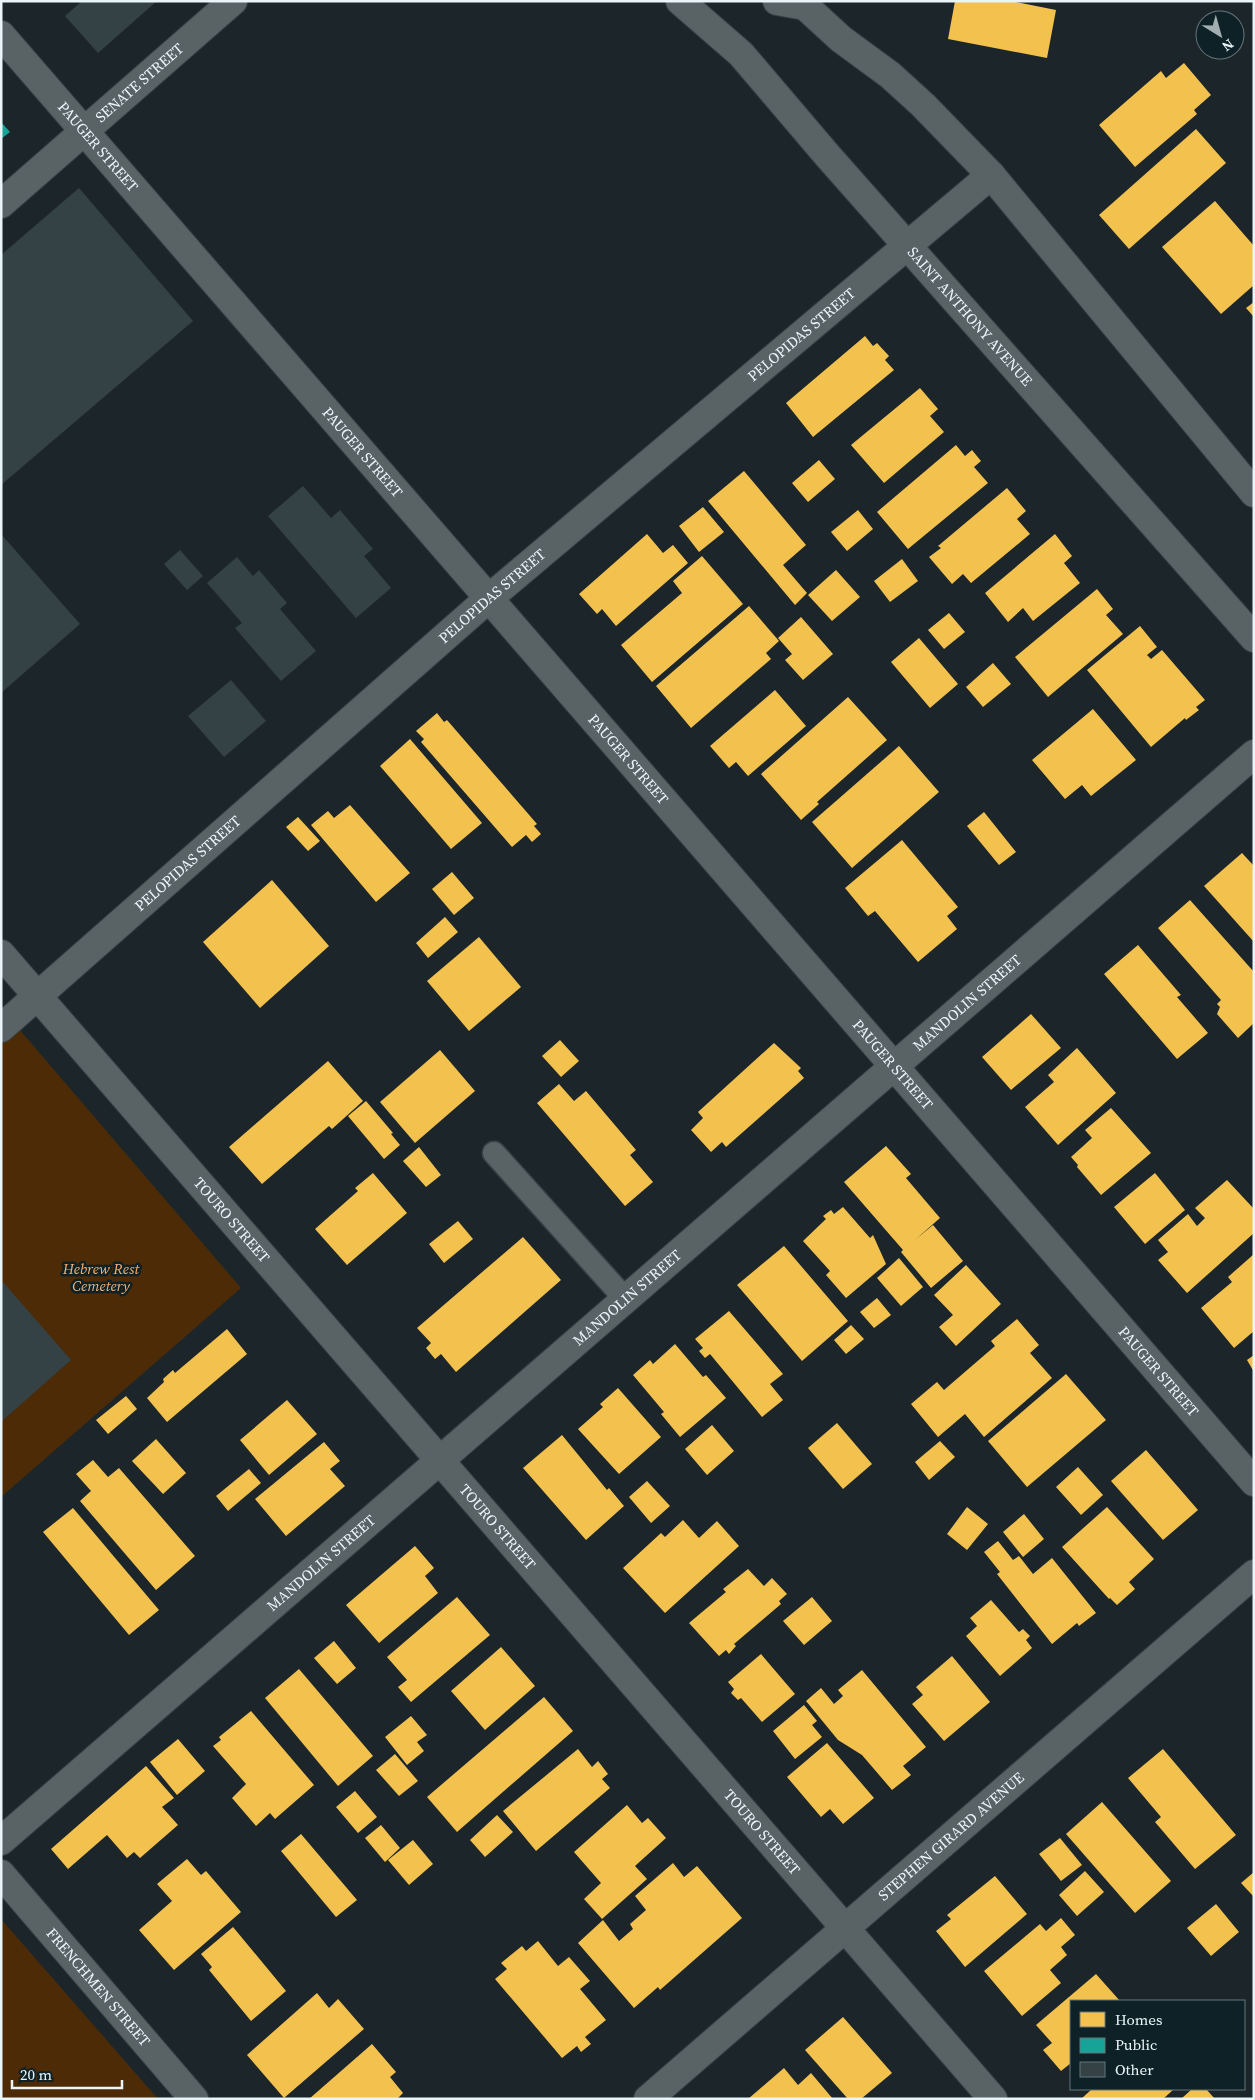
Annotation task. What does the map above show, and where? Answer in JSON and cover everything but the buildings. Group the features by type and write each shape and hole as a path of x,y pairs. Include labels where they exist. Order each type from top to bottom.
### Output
{"street":[{"name":"SENATE STREET","path":"1,204 233,1"},
{"name":"SAINT ANTHONY AVENUE","path":"680,1 741,54 1254,638"},
{"path":"777,1 805,4 841,39 890,75 923,105 991,175 1254,493"},
{"name":"PAUGER STREET","path":"1,35 894,1069 1254,1482"},
{"name":"PELOPIDAS STREET","path":"1,1028 488,599 906,244 991,175"},
{"name":"MANDOLIN STREET","path":"1,1841 440,1463 1254,754"},
{"name":"TOURO STREET","path":"1,954 440,1463 993,2099"},
{"name":"STEPHEN GIRARD AVENUE","path":"648,2099 1254,1574"},
{"name":"FRENCHMEN STREET","path":"1,1874 194,2099"}],"lane":[{"path":"494,1153 626,1301"}],"green space":[{"name":"Hebrew Rest Cemetery","path":"1,1008 241,1288 1,1497"},
{"path":"1,1919 158,2099 1,2099"}]}
